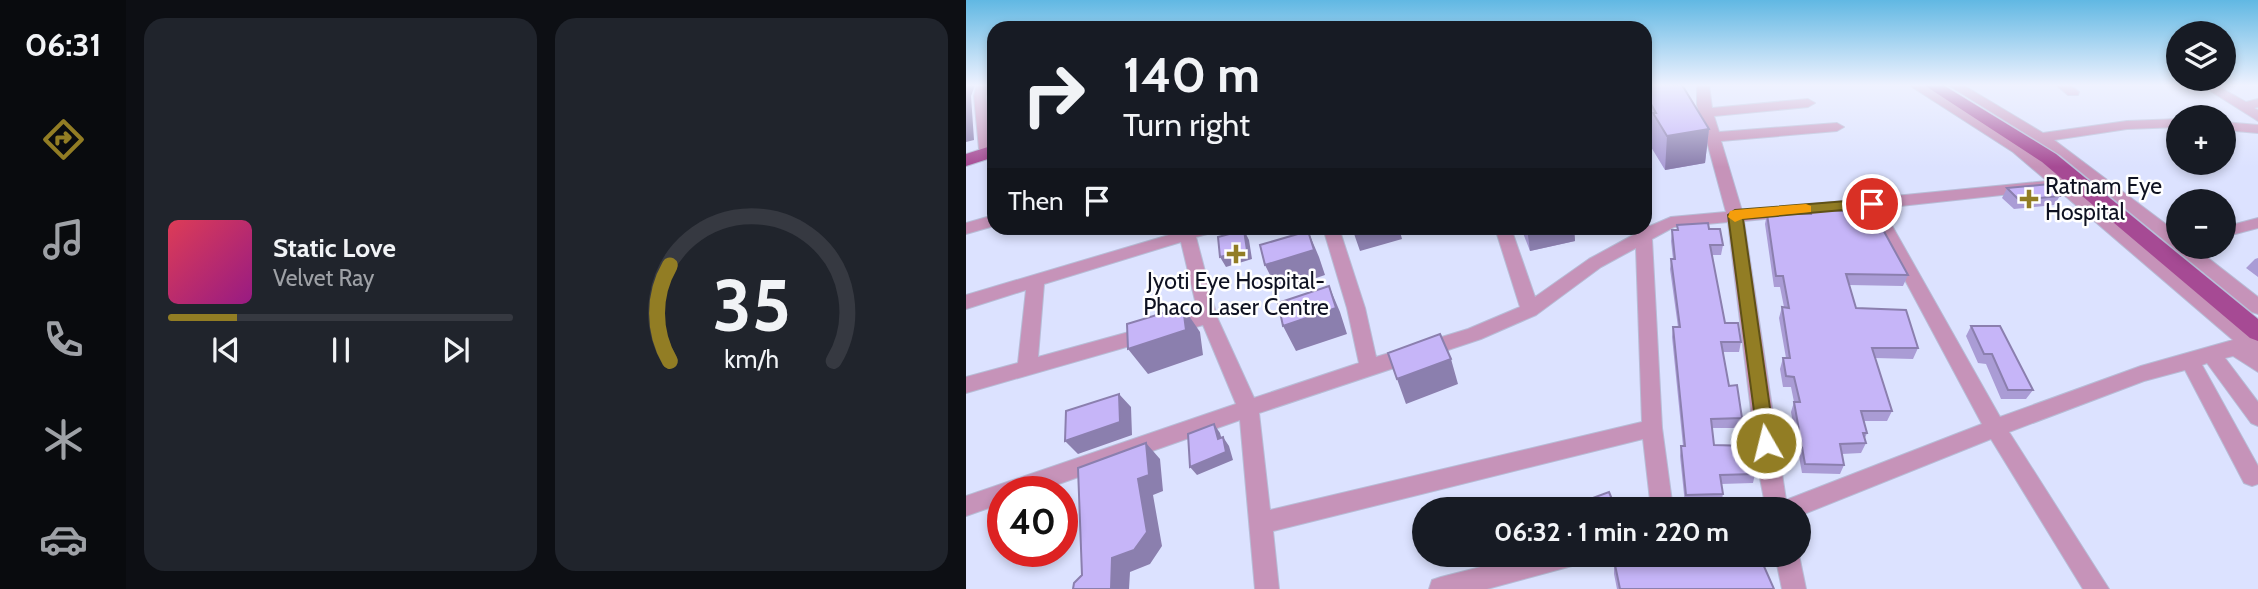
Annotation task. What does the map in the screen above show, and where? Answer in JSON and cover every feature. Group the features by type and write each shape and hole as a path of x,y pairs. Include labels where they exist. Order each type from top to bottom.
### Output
{"main road":[{"path":"1977,112 2049,158 2252,343"},
{"path":"1991,112 2060,155 2258,318"},
{"path":"966,158 987,150"}],"street":[{"path":"983,112 987,130"},
{"path":"1705,112 1735,215 1775,497"},
{"path":"1959,112 2018,149 2252,343 2258,364"},
{"path":"2001,112 2065,152 2166,233"},
{"path":"2041,136 2129,123 2166,123"},
{"path":"1713,137 1837,127"},
{"path":"2236,127 2258,129"},
{"path":"1652,228 1671,222 1735,215 2061,184"},
{"path":"1872,204 1995,428 2097,589"},
{"path":"966,229 987,222"},
{"path":"2236,229 2258,223"},
{"path":"966,302 1036,282 1172,235"},
{"path":"1188,235 1208,317 1249,410 1267,589"},
{"path":"1333,235 1356,308 1369,367"},
{"path":"1505,235 1530,310"},
{"path":"1049,476 1474,334 1530,310 1638,235"},
{"path":"1644,235 1652,428 1661,497"},
{"path":"2198,259 2258,307"},
{"path":"1027,369 1036,282"},
{"path":"966,384 1208,317"},
{"path":"1811,500 2141,374 2252,343"},
{"path":"2211,354 2258,417"},
{"path":"2190,361 2252,476"},
{"path":"1262,523 1652,428"},
{"path":"1080,465 1082,493"},
{"path":"966,506 987,498"},
{"path":"1441,589 1526,567"},
{"path":"1789,567 1794,589"}],"building":[{"path":"1699,112 1709,129 1667,136 1653,113"},
{"path":"2050,184 2060,196 2019,200 2007,188"},
{"path":"1870,206 1908,275 1846,274 1856,308 1906,310 1918,348 1872,348 1892,411 1861,411 1867,433 1863,433 1866,443 1840,444 1844,465 1805,464 1794,402 1800,402 1794,377 1786,376 1783,358 1790,358 1782,307 1789,308 1783,276 1776,276 1767,214 1811,214 1810,209 1856,212 1853,207"},
{"path":"1708,223 1709,229 1720,229 1723,245 1710,245 1725,323 1738,323 1741,342 1721,342 1729,386 1737,385 1742,418 1711,419 1714,445 1750,446 1755,474 1720,475 1723,494 1686,495 1681,446 1685,446 1673,327 1680,327 1671,259 1675,259 1672,230 1678,230 1677,225"},
{"path":"1245,235 1247,250 1220,257 1218,237"},
{"path":"1294,235 1309,235 1314,250 1265,265 1260,245"},
{"path":"1329,286 1336,308 1283,326 1278,303"},
{"path":"1183,307 1186,330 1128,349 1127,324"},
{"path":"1971,326 2000,326 2033,390 2008,390 1992,354 1984,354"},
{"path":"1440,334 1451,359 1397,379 1388,353"},
{"path":"1119,394 1120,422 1065,441 1066,411"},
{"path":"1214,424 1218,439 1223,437 1226,452 1190,467 1188,434"},
{"path":"1146,443 1149,475 1138,479 1147,532 1134,550 1112,558 1111,589 1073,589 1074,583 1082,575 1078,468"},
{"path":"1609,492 1611,497 1595,497"},
{"path":"1615,567 1764,567 1774,589 1620,589"}],"slow traffic":[{"path":"1735,217 1806,209"}],"place":[{"name":"Ratnam Eye Hospital","path":"2029,199"},
{"name":"Jyoti Eye Hospital- Phaco Laser Centre","path":"1236,254"}],"route":[{"path":"1766,443 1735,215 1872,204"}]}
